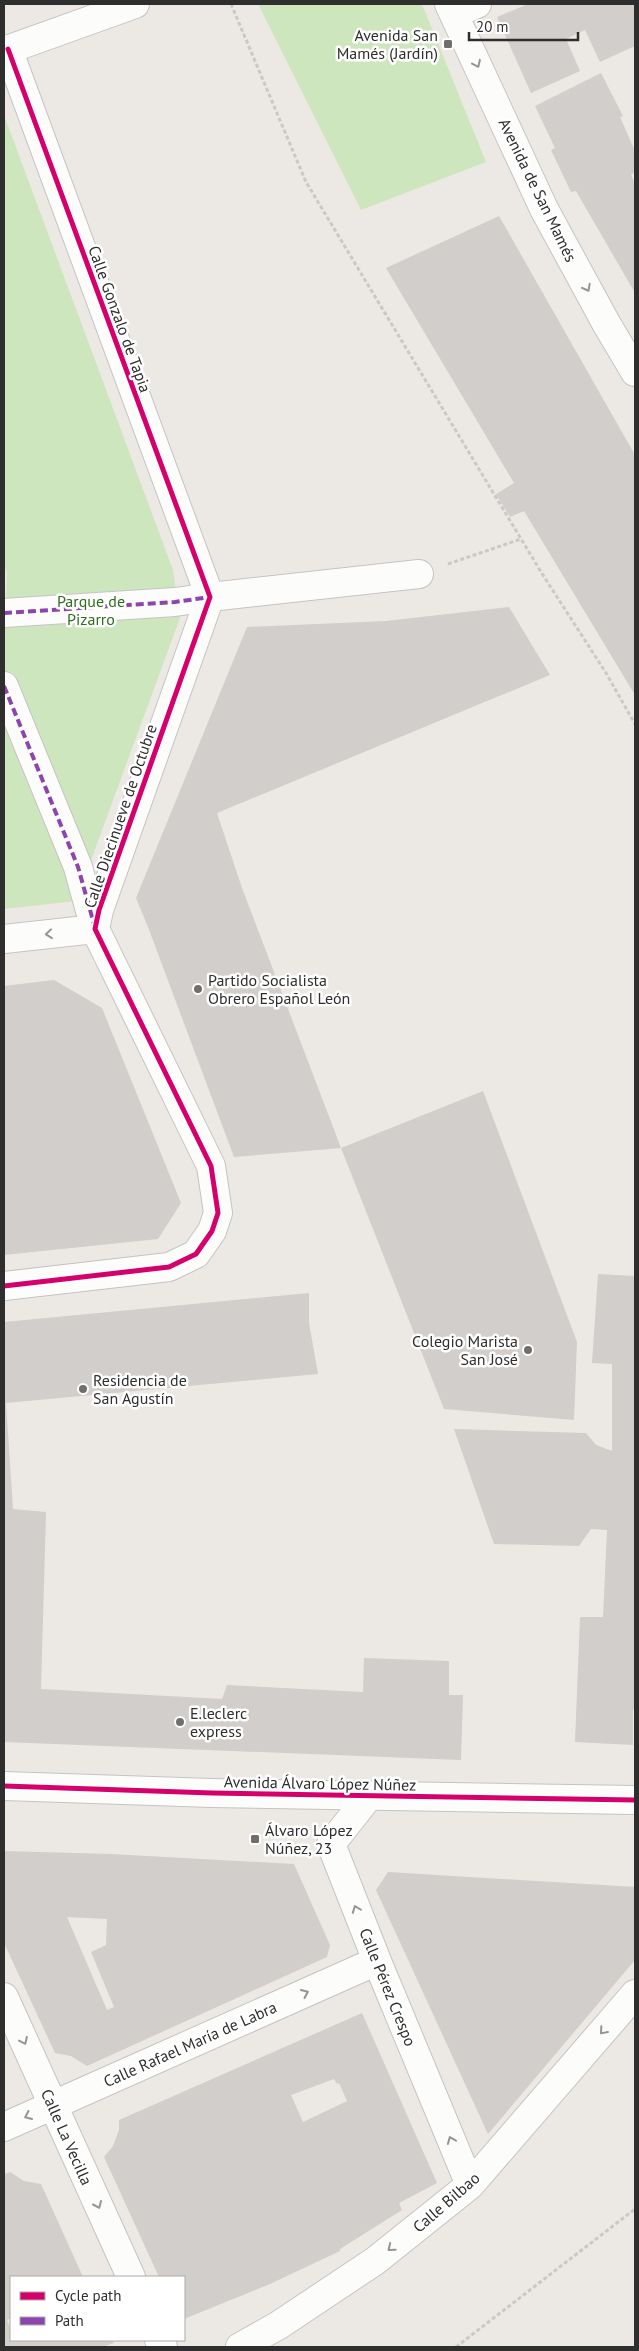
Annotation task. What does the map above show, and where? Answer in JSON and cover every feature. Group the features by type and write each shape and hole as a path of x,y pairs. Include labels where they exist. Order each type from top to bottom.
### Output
{"street":[{"path":"6,50 135,4"},
{"name":"Avenida de San Mamés","path":"460,7 544,209 632,360"},
{"name":"Calle Gonzalo de Tapia","path":"6,50 210,597"},
{"path":"4,613 175,602 419,574"},
{"name":"Calle Diecinueve de Octubre","path":"95,929 99,910 210,597"},
{"name":"Calle Diecinueve de Octubre","path":"4,686 78,868 95,929 211,1166 218,1213 212,1231 196,1254 169,1267 4,1286"},
{"path":"4,939 95,929"},
{"name":"Avenida Álvaro López Núñez","path":"4,1786 212,1793 635,1800"},
{"name":"Calle Pérez Crespo","path":"368,1796 331,1844 377,1961 470,2185"},
{"name":"Calle Rafael María de Labra","path":"4,2127 377,1961"},
{"name":"Calle Bilbao","path":"240,2347 279,2325 375,2261 470,2185 635,1994"},
{"name":"Calle La Vecilla","path":"4,1997 131,2276"}],"path":[{"path":"231,4 306,182 521,539 606,673 635,724"},
{"path":"419,574 521,539"},
{"path":"456,2347 635,2209"}],"green space":[{"path":"258,4 422,4 486,162 361,210"},
{"name":"Parque de Pizarro","path":"4,115 173,570 180,618 76,901 4,909 4,629 7,573 4,564"}],"building":[{"path":"528,4 635,4 635,46 600,62 585,30 566,39 580,71 531,93 497,17"},
{"path":"601,73 623,116 620,117 635,151 635,173 631,174 635,184 635,293 576,191 571,192 551,150 555,148 535,106"},
{"path":"499,216 635,455 635,695 524,511 510,517 496,494 514,483 386,268"},
{"path":"509,607 550,675 217,813 242,888 341,1148 234,1157 136,898 247,627 386,621"},
{"path":"54,980 102,1008 181,1203 158,1239 4,1255 4,986"},
{"path":"483,1091 577,1342 574,1420 444,1409 341,1148"},
{"path":"598,1274 635,1276 635,1710 633,1710 633,1745 575,1742 580,1617 603,1617 607,1530 591,1529 579,1546 494,1544 454,1429 586,1433 596,1445 612,1451 612,1364 592,1363"},
{"path":"309,1293 309,1323 318,1374 6,1403 13,1509 46,1512 41,1689 222,1699 227,1685 363,1692 364,1658 449,1661 449,1695 463,1695 461,1760 4,1742 4,1322"},
{"path":"4,1851 111,1854 294,1864 330,1945 327,1957 87,2066 71,2056 55,2053 4,1943","holes":["67,1917 107,1919 106,1945 91,1952 114,2007 107,2010"]},
{"path":"388,1872 635,1887 635,1960 488,2134 376,1890"},
{"path":"362,2013 437,2183 399,2203 402,2210 340,2249 340,2251 270,2284 185,2319 185,2276 159,2276 104,2157 113,2146 119,2130 119,2120","holes":["334,2079 337,2084 339,2083 347,2101 303,2122 291,2095"]},
{"path":"10,2172 24,2181 41,2184 83,2276 10,2276 10,2318 7,2320 10,2328 10,2341 113,2341 114,2343 102,2347 4,2347 4,2174"}],"marked path":[{"path":"4,613 175,602 210,597"},
{"path":"4,686 78,867 94,924"}],"cycle path":[{"path":"4,1286 169,1267 196,1254 212,1231 218,1213 211,1166 95,929 99,910 210,597 8,49"},
{"path":"4,1786 212,1793 635,1800"}],"place":[{"name":"Avenida San Mamés (Jardín)","path":"448,44"},
{"name":"Partido Socialista Obrero Español León","path":"198,989"},
{"name":"Colegio Marista San José","path":"528,1350"},
{"name":"Residencia de San Agustín","path":"83,1389"},
{"name":"E.leclerc express","path":"180,1722"},
{"name":"Álvaro López Núñez, 23","path":"255,1839"}]}
